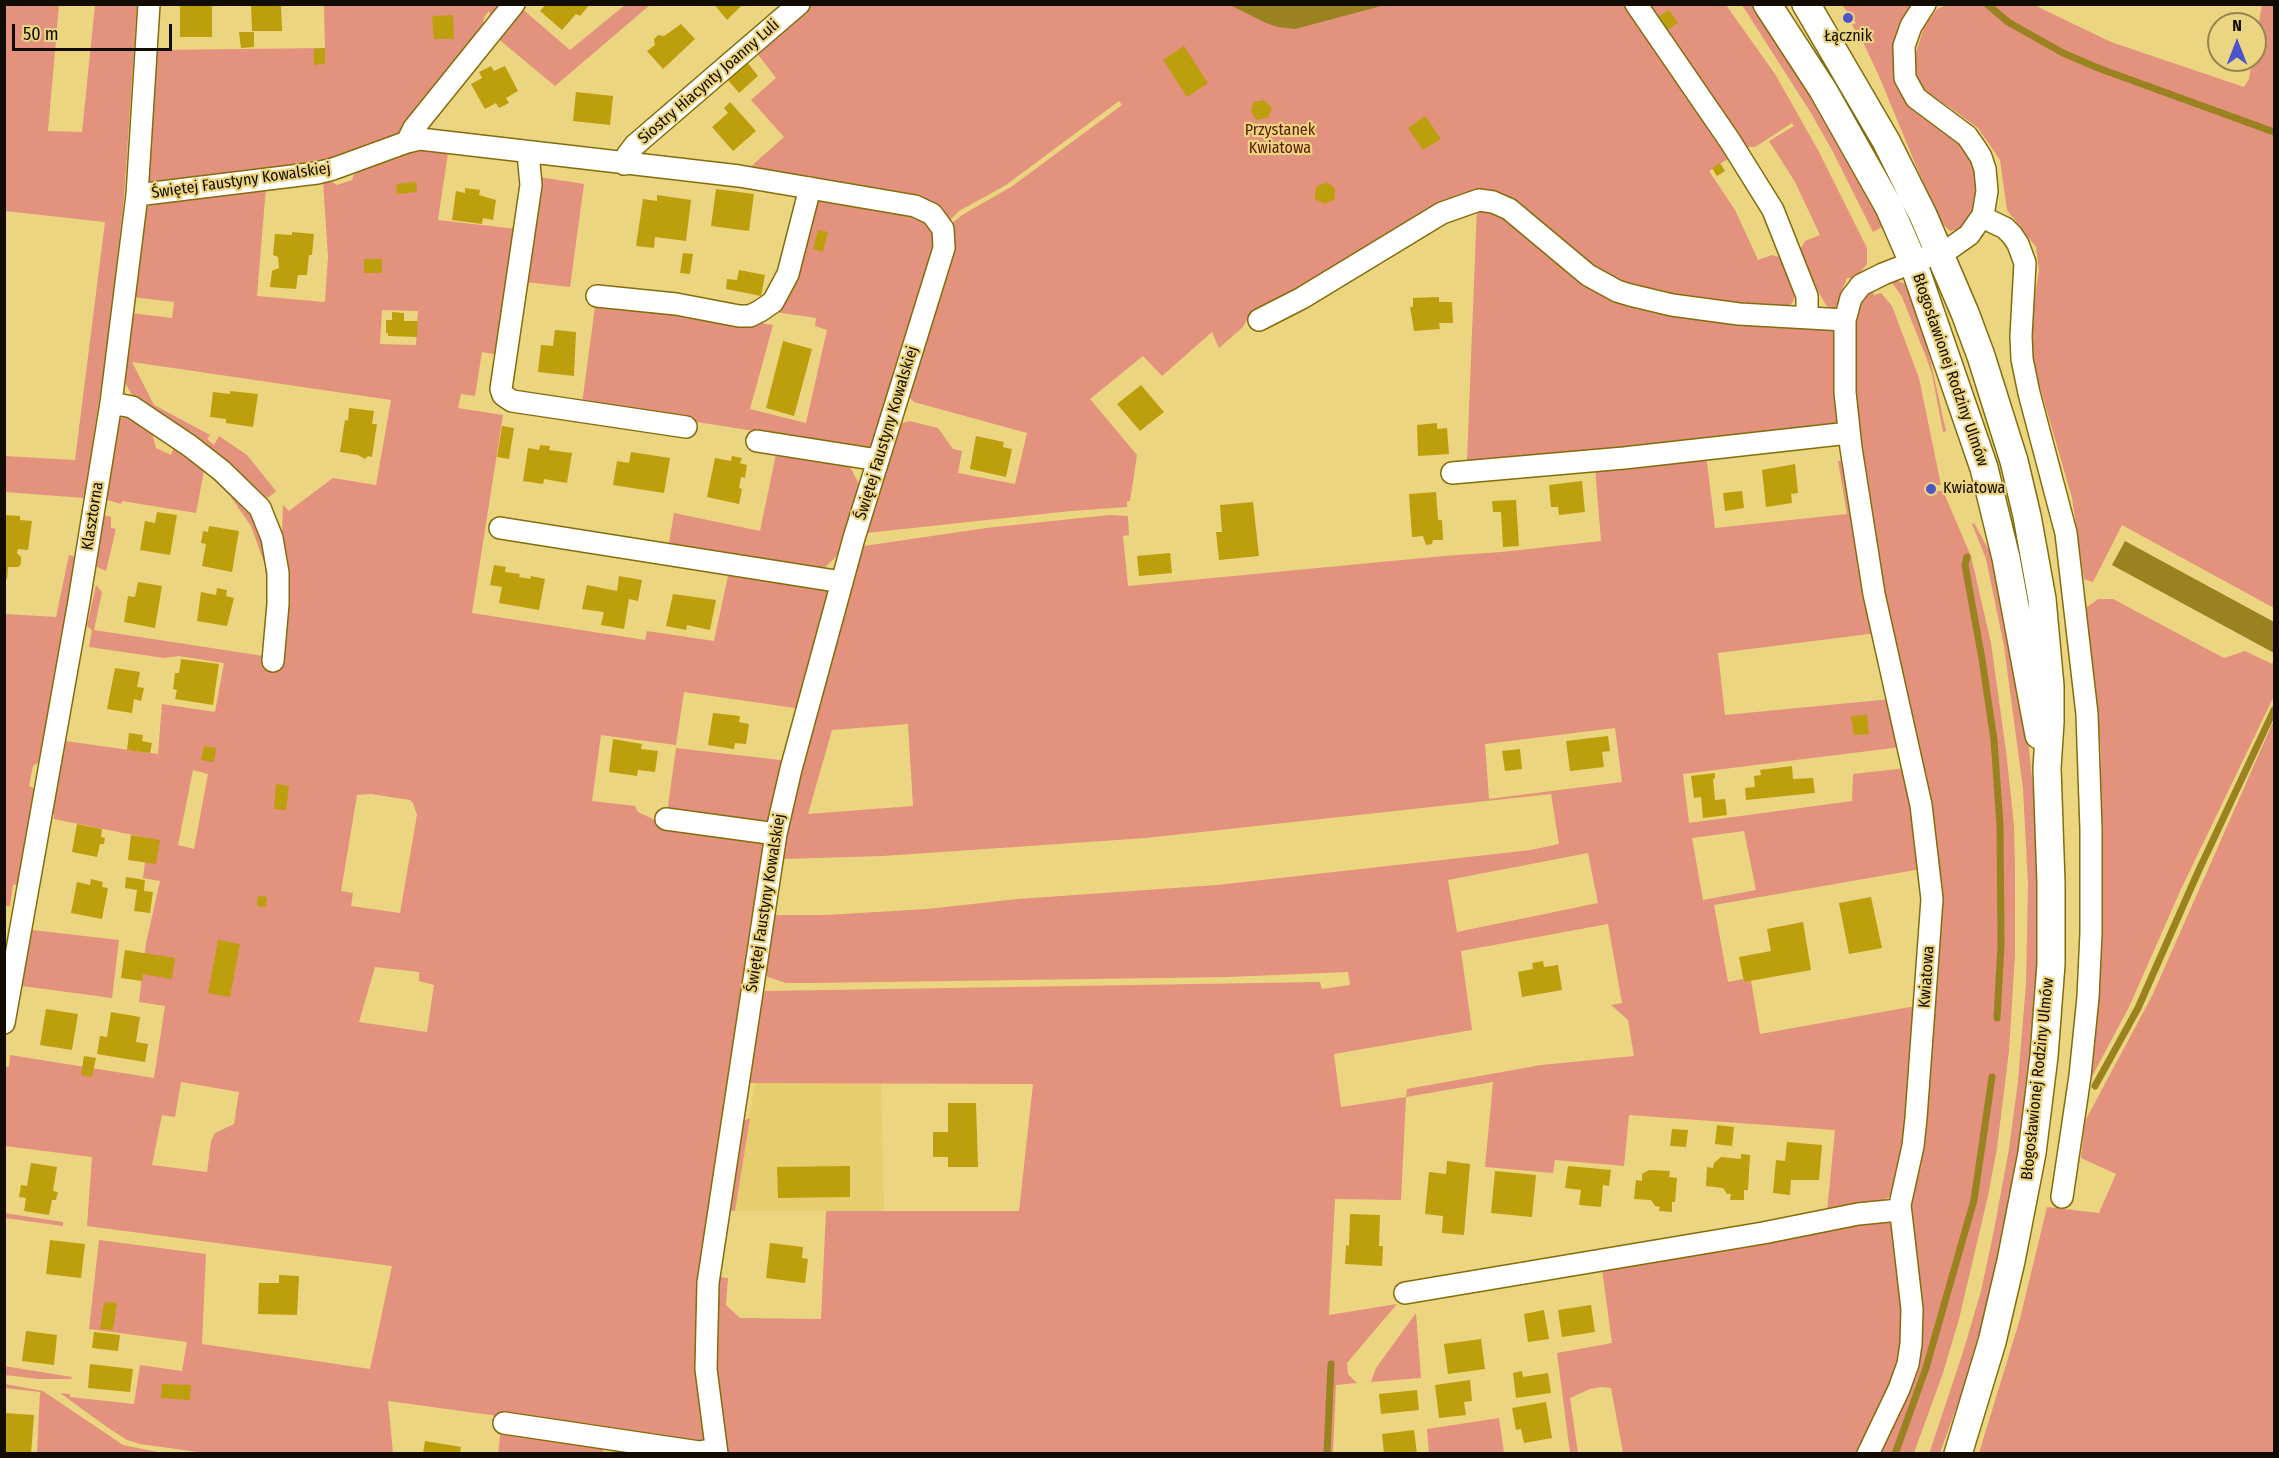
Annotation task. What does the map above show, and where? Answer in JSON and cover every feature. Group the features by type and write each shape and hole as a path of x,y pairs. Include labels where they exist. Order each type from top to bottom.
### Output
{"main road":[{"name":"Błogosławionej Rodziny Ulmów","path":"1767,4 1823,90 1889,207 1913,262 1984,468 2006,558 2035,722 2046,768"},
{"name":"Błogosławionej Rodziny Ulmów","path":"1806,4 1886,141 1940,252 1984,367 2014,461 2042,598 2050,686 2046,768 2051,883 2051,964 2048,1012 2036,1125 2025,1194 2001,1308 1958,1454"}],"street":[{"name":"Klasztorna","path":"4,1023 79,601 111,403 137,195 149,4"},
{"path":"407,142 414,128 514,4"},
{"name":"Siostry Hiacynty Joanny Luli","path":"624,164 635,145 799,4"},
{"path":"1636,4 1730,141 1773,210 1807,296 1808,318"},
{"path":"1925,4 1911,26 1904,46 1905,78 1916,98 1967,136 1981,157 1987,179 1986,201 1982,217 2005,228 2019,244 2025,263 2022,359 2066,534 2088,714 2091,830 2089,986 2080,1076 2062,1197"},
{"name":"Świętej Faustyny Kowalskiej","path":"137,195 317,173 407,142 428,140 730,175 920,207 938,220 945,236 945,245 842,582 791,769 776,834 708,1282 706,1358 709,1408 716,1451"},
{"path":"528,153 531,185 501,389 503,395 513,400 686,427"},
{"path":"597,296 676,304 739,316 760,311 773,302 788,274 810,188"},
{"path":"1259,320 1311,292 1442,213 1479,200 1493,201 1509,209 1588,275 1617,291 1663,303 1700,309 1770,317 1845,320"},
{"name":"Kwiatowa","path":"1868,1454 1899,1389 1908,1364 1911,1344 1912,1309 1899,1210 1913,1146 1920,1086 1932,913 1922,805 1874,594 1849,433 1845,392 1845,320 1848,303 1862,285 1876,277 1952,247 1969,235 1982,217"},
{"path":"111,403 132,407 190,446 229,478 260,508 272,538 278,573 273,661"},
{"path":"1452,473 1624,458 1849,433"},
{"path":"757,441 878,460"},
{"path":"500,528 842,582"},
{"path":"666,819 776,834"},
{"path":"1405,1293 1763,1233 1858,1214 1899,1210"},
{"path":"504,1423 699,1452 716,1451"}],"shaded area":[{"path":"1230,5 1385,5 1295,29 1266,23"},
{"path":"2125,541 2274,622 2274,653 2112,565"},
{"path":"755,1083 881,1083 884,1211 735,1211"}],"green space":[{"path":"5,4 59,5 48,131 82,132 95,5 137,5 124,197 106,355 84,498 5,492 5,456 75,460 105,222 5,211"},
{"path":"2032,4 2111,42 2244,87 2250,72 2267,72 2267,12 2261,12 2262,5 2274,5 2274,608 2122,525 2093,582 2084,579 2072,498 2032,359 2031,320 2039,270 2036,247 2007,210 2000,160 1978,128 1926,93 1915,76 1915,56 1924,27 1937,9 1947,5"},
{"path":"324,5 509,5 491,17 489,11 484,17 483,25 473,45 402,134 331,163 155,187 149,182 157,50 325,48"},
{"path":"625,5 650,5 555,86 496,37 421,127 520,7 570,50"},
{"name":"Przystanek Kwiatowa","path":"806,5 1726,5 1775,74 1818,150 1867,248 1867,264 1855,279 1847,278 1834,312 1826,305 1818,291 1800,250 1805,241 1820,235 1795,182 1769,141 1794,126 1792,123 1755,147 1746,147 1709,171 1735,210 1758,260 1772,255 1782,258 1796,292 1793,302 1785,309 1625,288 1490,196 1257,315 1253,309 1243,327 1219,348 1212,332 1162,376 1143,356 1090,399 1137,455 1130,501 1127,501 1127,507 866,533 897,421 903,423 909,421 938,428 953,449 962,451 958,473 1015,484 1027,433 914,402 906,394 950,225 962,215 1011,187 1122,105 1119,101 1006,185 959,211 948,222 748,169 784,137 751,100 776,78 757,53 647,149 644,160 639,161 639,151"},
{"path":"1742,5 1756,5 1791,59 1866,191 1882,227 1873,232 1811,113"},
{"path":"1842,5 1914,5 1899,27 1895,40 1895,68 1914,110 1953,137 1968,151 1978,176 1976,208 1960,229 1950,231 1943,224 1879,76 1852,25 1856,23"},
{"path":"438,150 448,153 438,220 517,229 499,355 482,352 475,396 461,394 458,408 503,415 472,613 645,640 647,631 714,641 729,571 830,588 802,709 684,692 676,745 601,735 592,801 635,806 638,812 657,821 767,837 731,1085 708,1434 704,1444 388,1401 393,1453 205,1453 140,1444 127,1440 60,1393 70,1394 70,1397 134,1404 140,1365 182,1371 187,1342 89,1329 99,1240 206,1254 202,1344 370,1369 392,1266 87,1226 92,1157 5,1146 5,1067 9,1067 10,1055 154,1078 165,1006 139,1002 146,943 160,881 143,878 148,838 54,819 54,815 47,812 66,716 70,714 65,741 158,754 162,704 215,712 224,663 179,656 164,658 89,647 92,630 87,626 96,585 102,592 94,630 270,657 274,533 282,532 283,505 289,511 333,478 376,485 391,400 132,362 154,405 210,435 207,439 214,445 219,436 247,455 276,491 269,497 263,498 135,400 124,381 131,313 172,318 174,302 132,297 144,209 160,200 266,187 257,296 325,302 328,257 323,181 329,180 337,185 352,180 355,172 403,151","holes":["382,310 418,311 416,345 380,344","193,770 208,774 194,849 178,845","371,794 410,800 413,803 417,815 400,913 351,906 353,893 341,891 357,795","375,967 419,972 419,981 434,985 427,1032 359,1022","181,1082 239,1092 234,1124 215,1133 211,1141 207,1172 152,1165 162,1115 175,1117"]},
{"path":"539,177 584,184 570,287 525,282"},
{"path":"813,194 919,214 938,235 913,333 906,332 902,357 873,446 866,448 853,446 850,467 859,484 837,556 821,571 668,549 674,513 760,531 780,435 582,404 596,299 773,325 750,409 806,423 827,330 815,326 816,318 768,311"},
{"path":"1477,206 1489,206 1584,277 1832,329 1835,332 1840,420 1837,424 1499,463 1467,460"},
{"path":"1891,281 1907,285 1920,313 1946,431 1943,432 1932,374 1926,357 1902,297"},
{"path":"1872,290 1874,295 1881,293 1892,306 1919,378 1941,485 1926,485 1927,495 1943,491 1971,556 1991,643 2014,825 2015,955 2009,1051 1997,1148 1959,1319 1943,1373 1914,1453 1876,1453 1906,1393 1906,1216 1932,1006 1905,716 1854,412 1854,312 1862,297"},
{"path":"127,416 150,426 156,448 171,455 175,444 255,511 275,590 267,590 265,565 251,526 230,496 204,471 196,513 122,501 121,504 108,500 104,496 119,419"},
{"path":"1706,454 1715,528 1847,514 1838,461 1848,459 1877,633 1718,653 1725,715 1891,699 1901,747 1683,774 1689,823 1852,801 1853,774 1907,768 1921,869 1714,905 1728,982 1743,979 1744,982 1751,981 1760,1034 1910,1007 1917,1008 1908,1140 1893,1193 1873,1205 1827,1211 1835,1130 1629,1115 1624,1166 1555,1160 1553,1173 1485,1167 1493,1082 1406,1097 1401,1200 1335,1199 1329,1315 1397,1304 1347,1363 1348,1374 1357,1383 1336,1385 1333,1453 723,1453 711,1301 714,1276 728,1278 726,1305 740,1318 821,1319 826,1211 1019,1211 1033,1084 742,1083 760,995 764,991 1320,982 1322,989 1350,985 1348,972 1228,977 813,983 786,983 768,977 764,973 778,856 857,547 986,528 1109,515 1128,516 1129,535 1123,536 1128,586 1501,552 1601,541 1595,467","holes":["908,724 913,806 808,814 832,730","1615,728 1622,782 1489,799 1485,744","1551,794 1559,844 1531,850 1217,885 1018,899 927,909 827,915 775,915 783,859 883,856 1146,838","1744,831 1756,890 1703,900 1692,838","1588,853 1598,903 1457,932 1448,880","1608,924 1622,1003 1611,1005 1628,1020 1634,1056 1541,1065 1407,1089 1406,1097 1341,1107 1334,1054 1472,1030 1461,951"]},
{"path":"104,515 111,517 111,528 116,529 106,571 95,566"},
{"path":"1974,523 1997,565 2025,709 2037,828 2039,920 2036,985 2032,1049 2021,1142 1991,1293 1961,1395 1940,1453 1929,1454 1981,1291 1993,1235 2009,1149 2018,1081 2026,984 2028,884 2023,789 2004,646 1986,559 1972,524"},
{"path":"69,555 76,557 49,743 42,745 38,763 33,766 29,786 37,790 23,883 13,885 10,906 4,906 4,614 56,617"},
{"path":"2098,599 2113,599 2224,658 2245,651 2272,664 2274,660 2274,696 2181,889 2129,1007 2087,1086 2098,977 2101,752 2086,608"},
{"path":"2274,720 2274,1453 1979,1453 2020,1319 2047,1207 2099,1213 2116,1174 2081,1158 2085,1121 2152,996"},
{"path":"676,748 789,761 772,827 667,813"},
{"path":"32,930 119,940 112,998 22,986"},
{"path":"750,1118 735,1211 723,1211 736,1124"},
{"path":"4,1213 63,1222 63,1226 5,1218"},
{"path":"1888,1221 1893,1227 1903,1294 1904,1351 1861,1453 1623,1453 1611,1388 1601,1387 1570,1398 1578,1453 1570,1453 1557,1353 1612,1343 1602,1269"},
{"path":"1416,1313 1421,1378 1371,1382 1376,1368"},
{"path":"4,1366 72,1377 71,1379 39,1379 5,1375"},
{"path":"5,1384 43,1391 123,1445 163,1453 37,1453 40,1392 5,1388"},
{"path":"1499,1418 1504,1453 1429,1453 1427,1429"},
{"path":"501,1429 604,1444 603,1453 498,1454"}],"building":[{"path":"180,4 212,4 212,37 180,37"},
{"path":"251,4 281,4 282,31 252,31"},
{"path":"546,4 590,4 580,16 576,14 562,30 540,11"},
{"path":"714,4 743,4 727,20"},
{"path":"1669,10 1678,23 1667,30 1658,17"},
{"path":"453,15 454,39 434,39 432,16"},
{"path":"681,24 695,39 663,69 647,51 655,45 654,39 658,35 664,36"},
{"path":"239,32 254,32 254,47 241,48"},
{"path":"1184,46 1208,83 1187,97 1163,60"},
{"path":"325,48 325,64 314,65 314,49"},
{"path":"747,62 758,76 739,93 727,79"},
{"path":"491,66 494,71 505,66 518,91 506,98 509,103 499,108 496,103 485,109 471,84 482,78 479,72"},
{"path":"576,92 613,96 610,125 573,121"},
{"path":"1264,100 1272,108 1268,118 1257,120 1251,112 1253,102"},
{"path":"730,102 756,131 733,151 712,127 728,113 724,108"},
{"path":"1425,116 1441,139 1423,150 1408,128"},
{"path":"1720,163 1725,171 1717,176 1712,168"},
{"path":"416,182 417,192 397,194 396,184"},
{"path":"1326,182 1335,188 1335,199 1325,204 1315,199 1316,187"},
{"path":"465,188 480,190 479,195 496,200 493,220 483,218 482,224 452,220 456,191 465,193"},
{"path":"716,189 754,194 749,231 711,226"},
{"path":"657,195 691,200 686,241 655,237 654,248 636,246 643,199 657,201"},
{"path":"818,230 828,232 823,252 813,249"},
{"path":"292,232 314,234 307,275 298,275 296,289 270,287 272,271 279,268 278,257 273,255 275,234 292,235"},
{"path":"683,253 693,254 690,274 680,273"},
{"path":"364,259 382,259 382,273 364,273"},
{"path":"739,270 765,275 761,296 726,289 727,279 737,280"},
{"path":"1439,297 1439,302 1452,302 1453,323 1439,323 1440,329 1414,331 1410,307 1413,307 1413,298"},
{"path":"392,312 404,313 404,321 418,321 417,337 388,336 386,320 392,320"},
{"path":"555,330 576,332 574,376 538,372 541,345 553,346"},
{"path":"783,341 812,349 794,416 766,408"},
{"path":"1141,385 1164,412 1140,431 1117,404"},
{"path":"230,391 258,394 253,427 226,423 226,419 210,417 213,392 230,394"},
{"path":"349,408 374,411 372,424 377,424 372,457 368,456 365,459 358,455 340,452"},
{"path":"1437,423 1437,429 1447,428 1449,454 1418,456 1417,425"},
{"path":"502,426 514,428 509,459 497,457"},
{"path":"976,436 1004,442 1003,447 1012,449 1006,477 970,469"},
{"path":"540,445 550,446 549,450 572,453 567,483 544,479 543,484 523,481 528,448 539,450"},
{"path":"631,452 670,458 664,493 613,485 617,461 629,463"},
{"path":"732,456 742,458 740,463 747,465 745,478 741,477 739,488 742,489 739,504 707,497 715,458 731,461"},
{"path":"1795,464 1798,493 1791,494 1792,503 1766,507 1762,470"},
{"path":"1582,481 1585,512 1559,515 1558,507 1551,507 1549,485"},
{"path":"1742,491 1744,508 1725,511 1723,493"},
{"path":"1436,492 1438,520 1442,520 1443,540 1433,540 1432,544 1426,545 1423,536 1412,537 1409,494"},
{"path":"1516,500 1519,546 1503,547 1501,512 1493,512 1492,501"},
{"path":"1253,502 1259,556 1219,560 1216,532 1222,532 1220,505"},
{"path":"157,512 177,515 170,555 140,550 145,521 155,523"},
{"path":"4,515 20,516 20,520 32,521 28,550 18,549 21,564 18,567 8,567 7,579 4,579"},
{"path":"209,526 239,531 232,572 202,566 206,544 201,543 203,531 208,532"},
{"path":"1170,553 1172,573 1139,576 1137,556"},
{"path":"494,565 506,567 505,572 520,574 519,577 530,579 531,576 545,579 539,610 499,603 502,587 490,585"},
{"path":"619,576 642,580 638,601 629,599 624,629 601,625 604,612 582,609 587,585 617,591"},
{"path":"138,582 162,586 155,628 124,622 128,596 135,597"},
{"path":"217,588 227,590 226,596 234,598 227,626 197,621 201,592 216,595"},
{"path":"673,594 716,600 710,630 687,625 686,630 666,626"},
{"path":"181,659 219,664 213,705 175,699 177,690 173,689 175,673 179,673"},
{"path":"115,668 140,672 137,687 144,688 141,701 134,699 132,713 107,709"},
{"path":"713,713 740,716 739,722 749,724 746,744 735,743 734,749 708,745"},
{"path":"1867,715 1869,734 1854,735 1851,716"},
{"path":"129,733 143,735 142,741 152,743 150,753 127,750"},
{"path":"1608,736 1610,751 1602,752 1604,767 1570,771 1566,741"},
{"path":"613,739 642,744 641,749 658,751 655,772 638,770 637,776 609,772"},
{"path":"204,746 216,748 214,762 201,760"},
{"path":"1520,749 1522,769 1505,771 1502,751"},
{"path":"1792,766 1793,779 1813,778 1815,793 1746,800 1745,788 1755,787 1754,776 1761,775 1760,770"},
{"path":"1715,773 1713,779 1715,800 1725,799 1727,815 1703,818 1701,797 1694,798 1691,776"},
{"path":"276,784 289,786 286,810 274,809"},
{"path":"77,824 102,829 101,837 105,838 104,844 100,844 97,857 72,852"},
{"path":"131,835 160,840 156,864 128,860"},
{"path":"126,877 145,880 144,891 153,892 150,913 134,911 137,890 125,888"},
{"path":"91,879 103,882 102,887 108,888 102,919 71,913 77,882 90,885"},
{"path":"258,896 267,897 266,907 257,906"},
{"path":"1871,897 1882,948 1849,954 1839,903"},
{"path":"1803,922 1811,970 1744,982 1739,957 1771,951 1767,929"},
{"path":"218,940 240,944 230,997 208,993"},
{"path":"125,950 175,958 172,979 143,974 142,981 121,978"},
{"path":"1543,961 1544,967 1558,965 1562,990 1522,997 1518,972 1533,969 1532,963"},
{"path":"46,1009 78,1014 72,1050 40,1045"},
{"path":"111,1012 140,1017 136,1042 148,1044 145,1062 97,1054 100,1036 107,1037"},
{"path":"84,1056 96,1058 92,1077 81,1075"},
{"path":"948,1103 976,1103 978,1167 948,1167 948,1157 933,1157 933,1132 948,1132"},
{"path":"1717,1125 1734,1127 1732,1146 1715,1144"},
{"path":"1672,1129 1688,1130 1686,1147 1670,1146"},
{"path":"1787,1142 1822,1145 1819,1180 1791,1180 1790,1195 1773,1193 1776,1160 1785,1161"},
{"path":"1741,1154 1750,1155 1748,1190 1744,1190 1744,1200 1730,1200 1731,1194 1727,1194 1723,1188 1706,1186 1707,1167 1713,1168 1714,1163 1721,1157 1741,1159"},
{"path":"1447,1161 1470,1164 1464,1235 1442,1233 1443,1216 1425,1214 1429,1172 1446,1174"},
{"path":"31,1163 57,1167 53,1191 58,1192 56,1200 52,1200 49,1215 24,1211 26,1198 19,1197 21,1185 27,1186"},
{"path":"850,1166 850,1197 778,1198 777,1167"},
{"path":"1568,1166 1611,1170 1609,1186 1603,1185 1601,1207 1579,1205 1581,1190 1565,1188"},
{"path":"1649,1170 1670,1171 1669,1177 1677,1178 1672,1212 1659,1211 1660,1207 1655,1206 1651,1200 1634,1199 1636,1180 1642,1181 1642,1174"},
{"path":"1495,1171 1536,1175 1532,1217 1491,1213"},
{"path":"1350,1214 1380,1215 1379,1246 1383,1246 1382,1266 1345,1264 1346,1245 1349,1246"},
{"path":"50,1240 85,1244 81,1278 46,1274"},
{"path":"770,1243 803,1247 802,1258 808,1259 805,1283 766,1278"},
{"path":"279,1275 299,1276 297,1315 258,1314 259,1283 279,1283"},
{"path":"104,1302 117,1303 113,1330 100,1329"},
{"path":"1591,1305 1595,1332 1562,1337 1558,1310"},
{"path":"1544,1310 1549,1339 1528,1342 1524,1314"},
{"path":"26,1331 57,1335 54,1365 22,1361"},
{"path":"94,1332 120,1335 118,1351 92,1348"},
{"path":"1481,1339 1485,1369 1448,1374 1444,1344"},
{"path":"90,1364 133,1369 130,1392 88,1388"},
{"path":"1522,1371 1523,1377 1548,1373 1551,1393 1516,1398 1513,1373"},
{"path":"1470,1380 1472,1401 1464,1402 1466,1415 1439,1418 1435,1385"},
{"path":"162,1384 191,1385 190,1400 161,1398"},
{"path":"1417,1390 1419,1410 1381,1414 1379,1394"},
{"path":"1546,1402 1552,1438 1524,1443 1521,1429 1516,1430 1512,1408"},
{"path":"4,1413 34,1415 31,1454 4,1454"},
{"path":"1414,1430 1417,1454 1384,1454 1382,1434"},
{"path":"425,1441 461,1447 460,1454 423,1454"}],"waterway":[{"path":"1987,4 2008,22 2063,53 2274,132"},
{"path":"1967,557 1965,565 1994,740 2000,825 2001,945 1997,1018"},
{"path":"2095,1086 2138,1008 2198,872 2274,710"},
{"path":"1895,1454 1926,1368 1974,1200 1992,1077"},
{"path":"1327,1454 1331,1364"}],"place":[{"name":"Łącznik","path":"1848,18"},
{"name":"Kwiatowa","path":"1931,489"}]}
